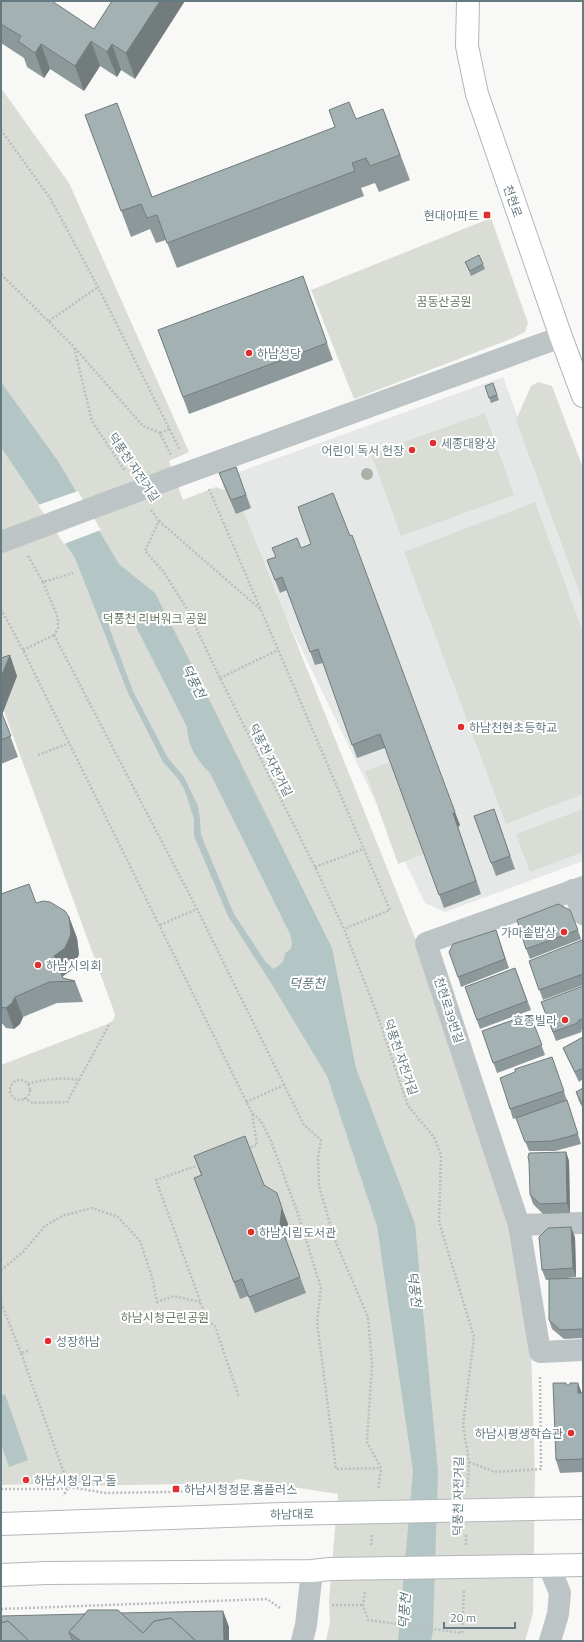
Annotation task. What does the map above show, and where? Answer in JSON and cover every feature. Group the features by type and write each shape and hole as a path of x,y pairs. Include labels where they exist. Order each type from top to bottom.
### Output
{"main road":[{"name":"천현로","path":"468,1 467,46 477,94 561,337 583,396"},
{"name":"하남대로","path":"1,1524 283,1514 583,1508"},
{"path":"1,1575 46,1573 583,1565"}],"street":[{"path":"1,542 174,468 561,337"},
{"name":"천현로39번길","path":"540,1352 519,1225 426,943 578,889 583,914"},
{"path":"519,1225 583,1223"},
{"path":"540,1352 583,1350"},
{"path":"541,1566 560,1593 558,1614 550,1641"},
{"path":"302,1641 321,1570"}],"path":[{"path":"1,130 50,198 98,287 183,455"},
{"path":"1,274 74,347 143,426 160,433 174,468"},
{"path":"49,321 98,287"},
{"name":"덕풍천 자전거길","path":"74,347 92,421 126,471"},
{"path":"160,433 169,428"},
{"path":"208,487 362,849 390,910 344,929"},
{"name":"덕풍천 자전거길","path":"151,509 159,521 145,551 163,570 187,609 315,867 344,929 376,1011 408,1106 434,1137 441,1155 439,1222 474,1337 464,1425 469,1462 468,1493"},
{"path":"159,521 261,610"},
{"path":"23,650 54,635 58,628 58,618 43,582"},
{"path":"1,610 23,650 252,1113 257,1145 243,1150"},
{"path":"54,635 197,909 304,1125 321,1140 318,1157 319,1186 334,1238 368,1317 372,1364 367,1442 381,1468 378,1490"},
{"path":"220,678 278,650"},
{"path":"38,755 69,743"},
{"path":"315,867 362,849"},
{"path":"160,925 197,909"},
{"path":"28,1084 23,1080 17,1080 10,1086 10,1093 14,1098 24,1098 33,1103 67,1102 110,1023"},
{"path":"28,1084 67,1078 79,1080"},
{"path":"24,1098 28,1094 28,1084"},
{"path":"246,1102 284,1085"},
{"path":"252,1113 261,1121 270,1141 297,1211 321,1288 317,1322 336,1469 381,1468"},
{"path":"206,1163 156,1180 207,1320 215,1326 239,1397"},
{"path":"1,1270 23,1252 45,1226 62,1216 92,1208 118,1217 140,1241 152,1276 157,1302 174,1296 200,1302"},
{"path":"1,1304 69,1486"},
{"path":"20,1353 28,1351"},
{"path":"469,1462 495,1472 541,1469 540,1352"},
{"path":"63,1496 69,1486"},
{"path":"1,1489 60,1489 69,1486 106,1492 232,1491"},
{"path":"370,1552 373,1529"},
{"name":"덕풍천 자전거길","path":"466,1532 466,1548"},
{"path":"365,1590 363,1605 368,1620 462,1634 464,1587"},
{"path":"1,1609 267,1599 280,1608"},
{"path":"329,1605 363,1605"}],"shaded area":[{"name":"하남천현초등학교","path":"503,377 583,593 583,861 445,912 425,903 222,486 233,474"}],"green space":[{"path":"1,88 69,183 189,452 169,461 183,500 216,487 237,495 422,955 514,1232 531,1351 535,1474 533,1613 525,1641 326,1641 330,1622 329,1601 338,1494 241,1479 235,1480 232,1483 82,1486 81,1483 1,1485 1,1065 110,1023 114,1019 115,1014 1,703"},
{"name":"꿈동산공원","path":"491,218 528,323 525,332 513,338 354,399 311,290"},
{"path":"538,382 552,386 583,468 583,602 516,420 531,386"},
{"path":"485,413 514,495 401,536 371,454"},
{"path":"535,502 583,632 583,794 506,824 404,552"},
{"path":"390,762 424,854 398,864 365,771"},
{"path":"583,809 583,852 530,872 516,834"}],"water":[{"name":"덕풍천","path":"1,382 58,461 119,564 155,593 332,948 356,1068 415,1224 438,1472 433,1631 431,1641 398,1641 413,1471 377,1226 327,1076 271,983 228,916 194,836 194,819 185,791 179,780 163,762 128,693 75,558 1,447","holes":["120,610 125,610 129,613 187,727 191,747 201,763 210,773 290,934 292,942 291,949 285,953 282,963 273,969 265,961 234,914 201,835 198,806 184,777 168,758 133,691 109,627 111,618"]},
{"path":"5,1394 28,1460 9,1467 1,1444 1,1396"}],"pier":[{"path":"78,491 101,530 64,544 38,505"}],"building":[{"path":"1,1 52,1 94,29 112,1 160,1 126,53 112,44 107,52 91,41 75,66 41,44 35,53 18,41 21,36 1,24"},
{"path":"349,102 356,119 383,109 400,155 370,166 366,158 352,163 355,171 167,243 157,215 147,218 141,204 121,211 85,115 117,103 152,197 335,127 329,110"},
{"path":"479,255 483,264 470,271 465,262"},
{"name":"하남성당","path":"303,276 327,343 183,397 158,330"},
{"path":"493,383 497,395 489,398 485,386"},
{"path":"236,467 246,495 231,500 219,473"},
{"path":"333,493 350,536 352,535 455,812 453,813 476,881 439,895 380,734 352,745 318,649 310,652 282,577 275,580 267,560 276,557 272,548 297,538 301,548 311,544 298,507"},
{"path":"10,655 1,677 1,658"},
{"path":"1,711 11,736 1,740"},
{"path":"494,809 510,856 491,863 474,816"},
{"name":"하남시의회","path":"29,884 36,903 43,901 50,902 65,911 69,917 71,934 65,948 54,956 63,978 75,981 49,982 15,997 12,1003 6,1008 1,1007 1,894"},
{"path":"558,904 570,910 578,930 526,949 517,920"},
{"path":"496,930 505,959 458,977 449,952 453,944"},
{"path":"582,940 583,974 539,990 529,961"},
{"path":"515,968 527,1001 477,1020 465,987"},
{"name":"효종빌라","path":"583,986 583,1018 578,1021 578,1023 553,1032 541,1002"},
{"path":"530,1014 542,1045 493,1063 482,1031"},
{"path":"583,1037 583,1068 575,1072 563,1048"},
{"path":"552,1057 564,1091 510,1109 500,1078 515,1072 515,1069"},
{"path":"583,1088 583,1106 576,1092"},
{"path":"567,1100 578,1134 552,1141 525,1142 516,1118"},
{"name":"하남시립도서관","path":"245,1136 264,1185 277,1193 282,1208 280,1224 300,1277 249,1297 242,1279 234,1282 194,1178 202,1175 194,1156"},
{"path":"566,1152 567,1203 540,1204 530,1195 529,1153"},
{"path":"571,1227 573,1268 542,1270 539,1237 548,1228"},
{"path":"583,1278 583,1329 560,1330 549,1320 549,1279"},
{"name":"하남시평생학습관","path":"553,1383 566,1383 566,1385 570,1385 570,1383 578,1383 578,1393 583,1393 583,1459 556,1460"},
{"path":"88,1610 118,1610 143,1633 154,1621 171,1618 196,1641 81,1641 69,1632"},
{"path":"223,1611 224,1641 196,1641 171,1618 154,1621 143,1633 121,1613"},
{"path":"85,1614 69,1632 73,1641 29,1641 8,1621 1,1623 1,1616"},
{"path":"8,1621 29,1641 1,1641 1,1623"}],"place":[{"name":"현대아파트","path":"487,215"},
{"name":"하남성당","path":"249,353"},
{"name":"세종대왕상","path":"433,443"},
{"name":"어린이 독서 헌장","path":"412,450"},
{"name":"하남천현초등학교","path":"461,727"},
{"name":"가마솥밥상","path":"564,932"},
{"name":"하남시의회","path":"38,965"},
{"name":"효종빌라","path":"565,1020"},
{"name":"하남시립도서관","path":"251,1232"},
{"name":"성장하남","path":"48,1341"},
{"name":"하남시평생학습관","path":"571,1433"},
{"name":"하남시청 입구 돌","path":"26,1480"},
{"name":"하남시청정문.홈플러스","path":"176,1489"}],"park label":[{"name":"덕풍천 리버워크 공원","path":"155,618"},
{"name":"하남시청근린공원","path":"165,1317"}]}
